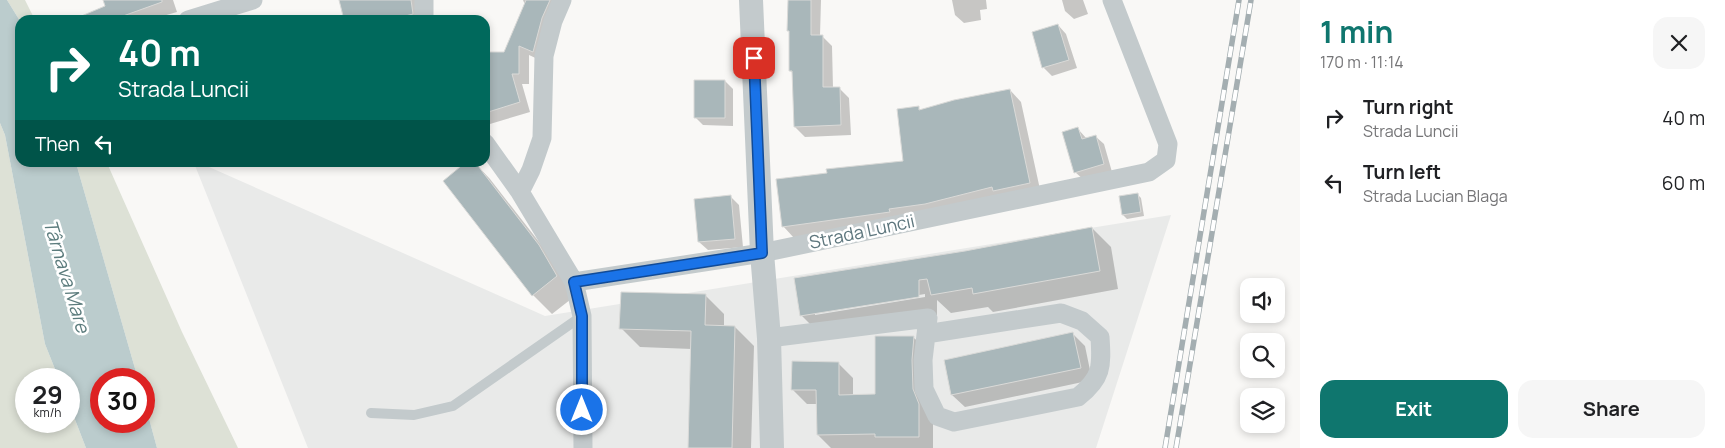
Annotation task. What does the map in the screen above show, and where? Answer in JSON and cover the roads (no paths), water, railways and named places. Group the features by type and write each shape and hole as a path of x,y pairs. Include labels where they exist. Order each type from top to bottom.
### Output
{"street":[{"path":"204,15 253,0"},
{"path":"424,0 424,15"},
{"path":"520,192 531,170 542,138 544,56 553,21 562,0"},
{"path":"751,0 762,253 769,338 772,448"},
{"name":"Strada Luncii","path":"574,282 762,253 1149,172 1166,160 1168,144 1112,0"},
{"path":"490,150 520,192 574,282 582,316 582,448"},
{"path":"769,338 928,318 922,360 924,389 937,416 954,422 1078,397 1092,386 1102,365 1100,337 1082,321 1061,313 926,334"}],"lane":[{"path":"371,413 414,415 453,406 582,316"}],"water":[{"name":"Târnava Mare","path":"0,0 7,0 16,15 15,167 77,167 135,368 90,368 90,433 153,433 157,448 86,448 80,432 80,368 55,368 45,344 5,135 0,123"}],"railway":[{"path":"1165,448 1239,0"},
{"path":"1176,448 1251,0"}]}
